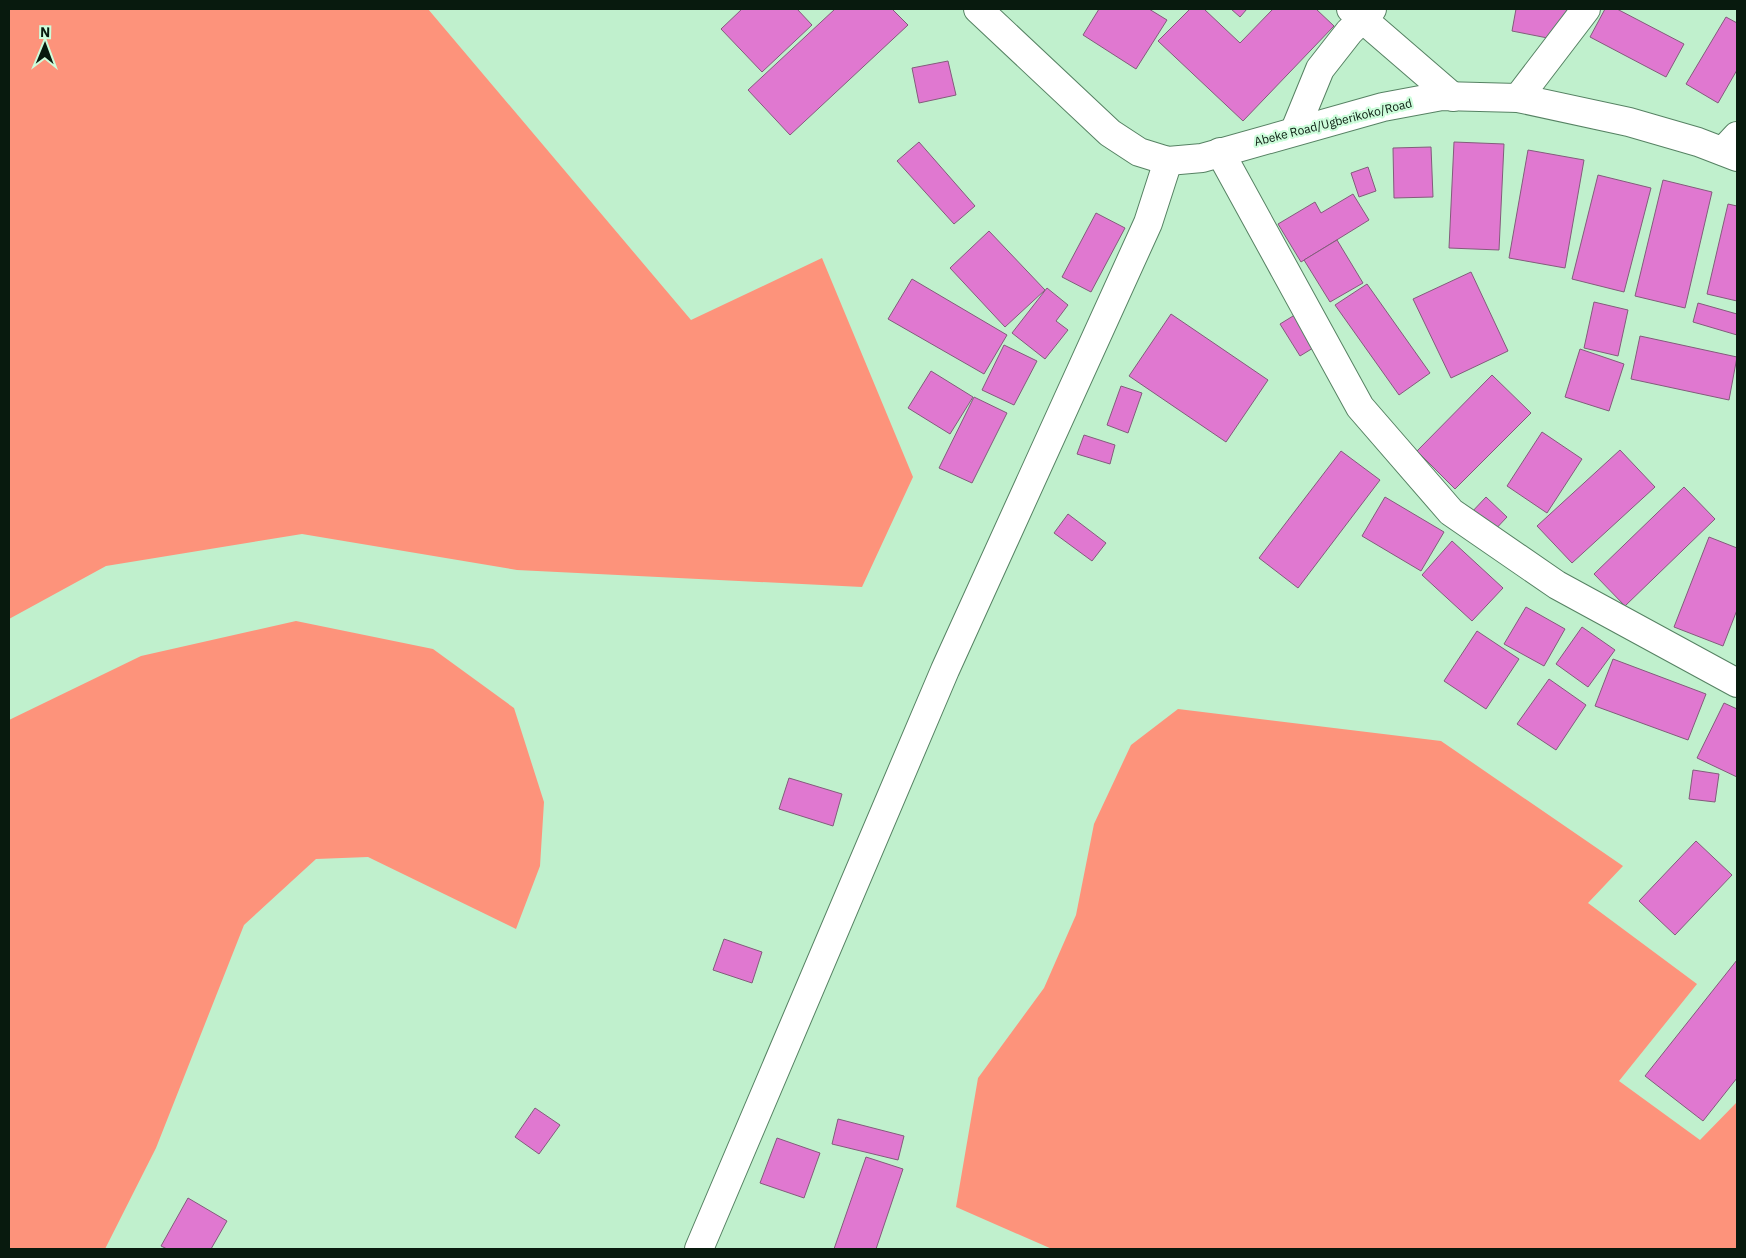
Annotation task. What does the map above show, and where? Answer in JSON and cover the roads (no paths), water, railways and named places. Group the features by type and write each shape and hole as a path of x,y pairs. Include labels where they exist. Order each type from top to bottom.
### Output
{"street":[{"name":"Abeke Road/Ugberikoko/Road","path":"978,9 1110,133 1139,152 1168,161 1202,158 1295,130 1383,107 1442,96 1518,98 1629,122 1698,142 1733,148"},
{"path":"1518,98 1586,9"},
{"path":"1295,130 1320,69 1362,12 1453,96"},
{"path":"1220,152 1360,407 1451,512 1557,585 1737,683"},
{"path":"699,1249 945,670 1148,224 1168,161"}]}
